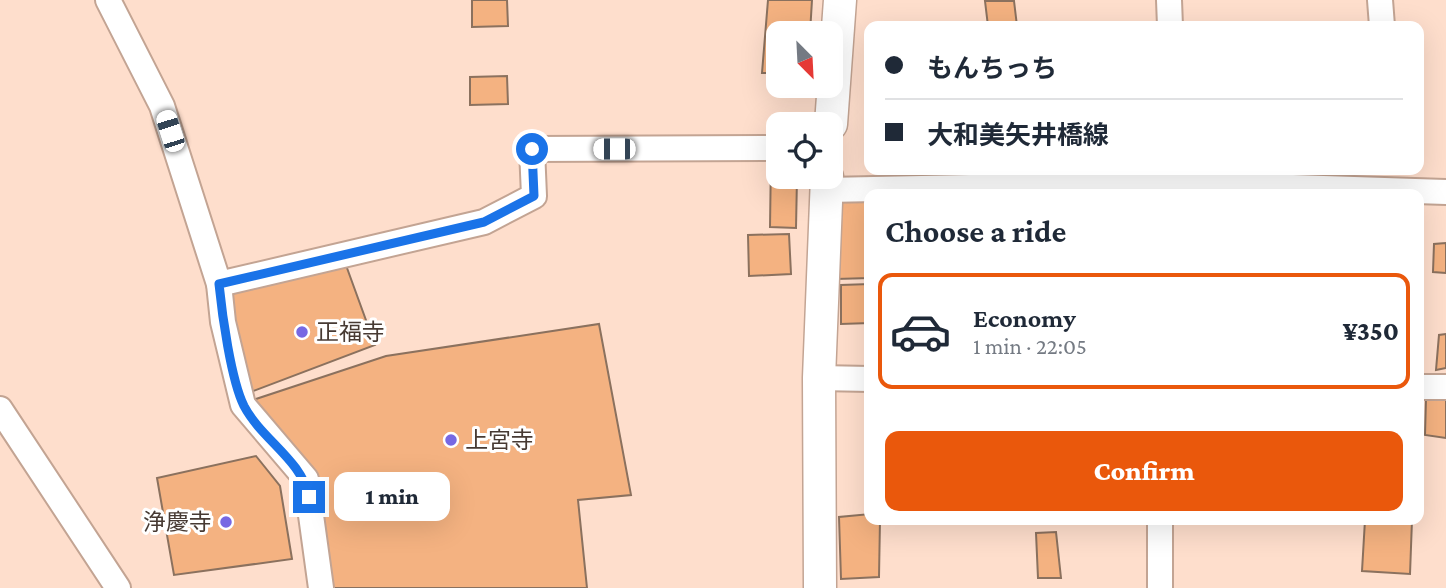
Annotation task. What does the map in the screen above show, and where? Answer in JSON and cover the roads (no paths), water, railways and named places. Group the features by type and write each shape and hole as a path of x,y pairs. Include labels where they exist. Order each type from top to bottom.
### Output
{"street":[{"path":"108,0 162,106 219,284 223,323 243,405 306,479 321,588"},
{"path":"832,112 839,0"},
{"path":"1169,0 1170,21"},
{"path":"1380,0 1382,21"},
{"path":"219,284 484,222 534,196 532,149 766,148"},
{"path":"843,183 1386,180 1446,192"},
{"path":"820,588 819,378 827,189"},
{"path":"819,378 864,379"},
{"path":"1424,387 1446,387"},
{"path":"0,409 118,588"},
{"path":"1160,525 1160,588"}],"place":[{"name":"正福寺","path":"302,332"},
{"name":"上宮寺","path":"451,440"},
{"name":"浄慶寺","path":"226,522"}]}
